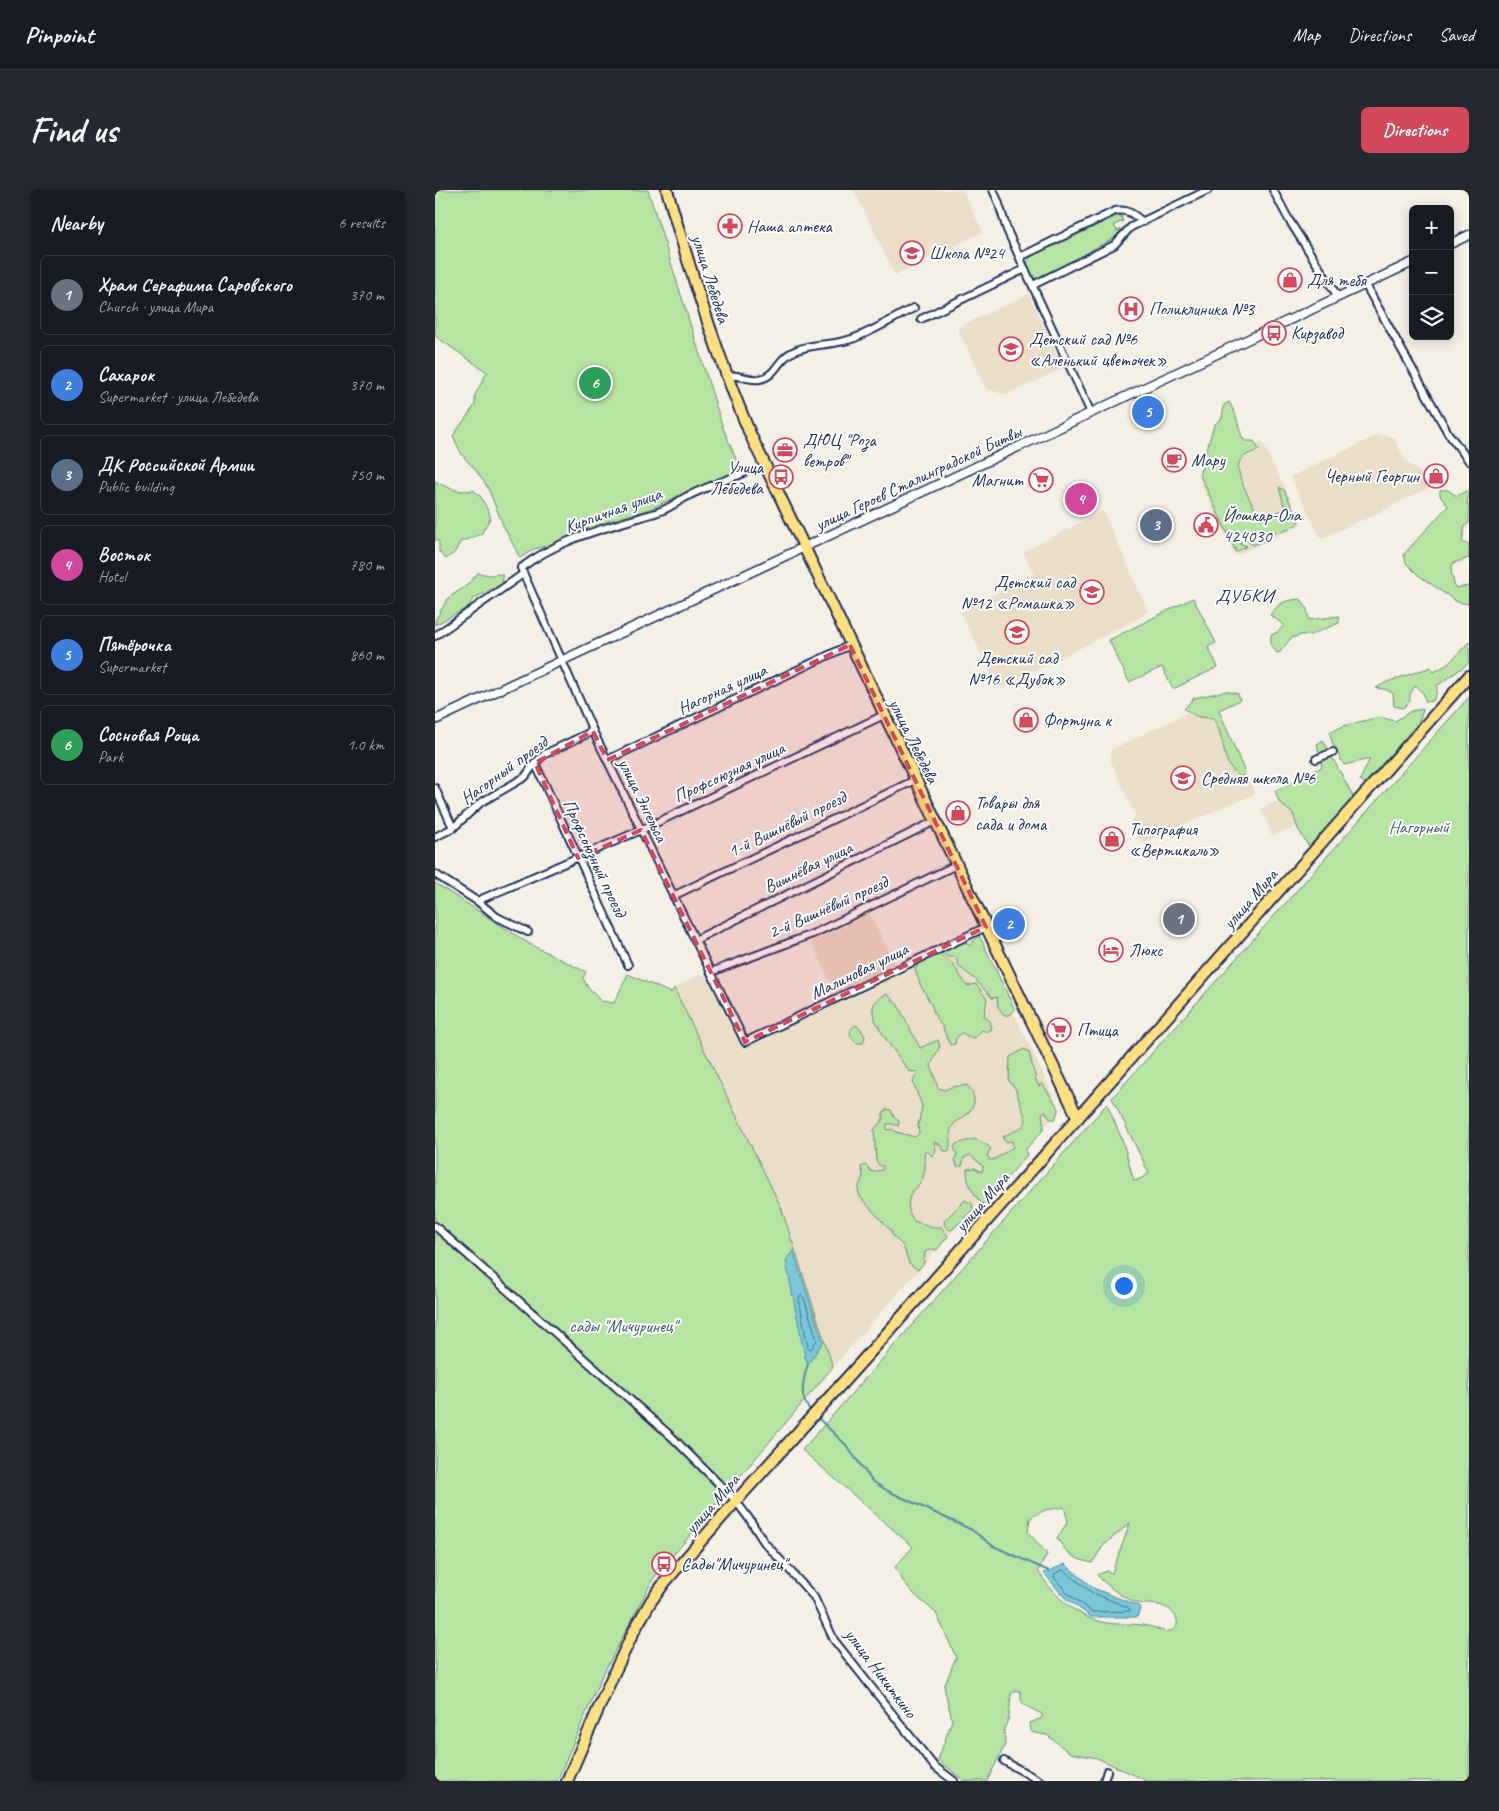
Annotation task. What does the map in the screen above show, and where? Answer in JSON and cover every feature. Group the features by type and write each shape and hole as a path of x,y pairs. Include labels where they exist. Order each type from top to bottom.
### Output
{"main road":[{"name":"улица Лебедева","path":"667,190 706,319 726,376 751,436 803,548 1078,1118"},
{"name":"улица Мира","path":"567,1781 635,1629 651,1601 665,1582 889,1332 1469,676"}],"street":[{"path":"993,190 999,201 1007,230 1091,413"},
{"path":"1033,285 1114,245 1131,227 1208,190"},
{"path":"1273,190 1289,220 1338,297"},
{"path":"1020,257 1115,211 1125,210 1143,222"},
{"path":"1454,242 1469,235"},
{"name":"улица Героев Сталинградской Битвы","path":"435,720 1409,264"},
{"path":"921,319 1025,269"},
{"path":"1365,284 1448,433 1469,461"},
{"path":"726,376 737,375 759,380 770,376 787,355 807,346 829,345 851,340 914,308"},
{"name":"Кирпичная улица","path":"435,636 522,571 537,555 548,549 609,526 658,512 686,497 745,473"},
{"name":"улица Энгельса","path":"522,571 593,731 745,1042"},
{"name":"Нагорная улица","path":"607,760 850,645"},
{"name":"Профсоюзная улица","path":"477,901 641,830 884,715"},
{"name":"Нагорный проезд","path":"435,836 453,828 480,803 525,777 535,763 545,754 593,731"},
{"path":"1316,759 1333,752"},
{"name":"Профсоюзный проезд","path":"535,763 628,965"},
{"name":"1-й Вишнёвый проезд","path":"673,896 915,780"},
{"path":"435,788 453,828"},
{"name":"Вишнёвая улица","path":"695,940 935,821"},
{"name":"2-й Вишнёвый проезд","path":"711,972 815,933 956,865"},
{"path":"435,874 477,901 497,917 528,932"},
{"name":"Малиновая улица","path":"745,1042 986,928"},
{"name":"улица Никиткино","path":"435,1226 672,1437 736,1501 764,1542 814,1597 834,1640 934,1766 954,1781"},
{"path":"1004,1761 1040,1781"},
{"path":"1104,1781 1107,1771"}],"highlighted area":[{"path":"850,645 986,927 745,1042 641,830 578,858 535,763 593,731 607,760"}],"shaded area":[{"name":"Школа №24","path":"854,190 963,190 983,232 895,275"},
{"name":"Детский сад №6 «Аленький цветочек»","path":"1029,294 1063,368 1007,395 986,389 957,328"},
{"path":"1377,435 1394,437 1405,460 1421,473 1428,488 1321,539 1290,477"},
{"path":"1262,441 1302,524 1235,556 1196,473"},
{"path":"1103,511 1148,610 1143,616 999,689 960,612 1034,574 1023,552"},
{"name":"Средняя школа №6","path":"1212,701 1255,794 1142,843 1131,821 1136,817 1111,762 1110,750"},
{"path":"1299,793 1311,821 1272,836 1261,808"},
{"path":"869,911 895,965 836,994 810,939"},
{"path":"975,936 1060,1110 833,1367 781,1207 674,988 701,974 710,978 740,1045 767,1032 769,1035"}],"green space":[{"path":"435,190 648,190 723,428 741,471 688,491 653,508 609,521 547,546 534,549 520,558 503,525 488,488 475,469 462,455 453,436 475,405 475,395 487,372 435,336"},
{"path":"1117,216 1121,216 1123,221 1114,225 1117,231 1126,227 1120,235 1091,250 1090,255 1040,280 1033,278 1027,264 1032,256"},
{"path":"1229,402 1235,413 1242,437 1245,441 1254,441 1259,450 1242,458 1239,463 1239,469 1242,483 1260,519 1285,509 1279,487 1284,490 1299,521 1293,527 1286,530 1270,532 1268,539 1253,545 1246,540 1239,543 1247,546 1236,552 1200,472 1214,425 1222,418 1224,405"},
{"path":"435,481 453,489 473,490 481,497 491,517 481,534 460,542 455,552 446,559 439,552 439,541 435,540"},
{"path":"1440,490 1448,490 1457,496 1466,491 1469,493 1467,504 1469,506 1469,523 1465,526 1462,542 1469,543 1469,558 1453,563 1451,571 1455,588 1469,586 1469,604 1457,602 1418,575 1406,563 1404,554 1448,506 1440,496"},
{"path":"478,573 489,575 502,574 503,584 474,598 468,607 435,625 435,621 448,598 466,586"},
{"path":"1193,598 1216,643 1208,647 1218,667 1173,689 1162,667 1129,682 1109,640"},
{"path":"1301,599 1307,609 1309,620 1339,616 1339,623 1310,635 1291,638 1280,652 1277,653 1271,644 1271,635 1278,632 1284,625 1270,615 1283,602"},
{"path":"1469,642 1469,663 1437,686 1437,692 1433,701 1426,702 1423,693 1415,686 1410,694 1410,701 1403,708 1394,706 1393,693 1376,688 1387,682 1431,667 1434,672 1448,664"},
{"path":"1226,691 1238,694 1240,700 1219,710 1245,773 1240,777 1228,763 1220,732 1213,718 1198,717 1184,709 1194,698"},
{"name":"Нагорный","path":"1469,697 1469,1781 1144,1781 1097,1758 1070,1753 1047,1735 1031,1731 1030,1723 1042,1718 1042,1714 1024,1705 1021,1700 1021,1692 1017,1690 1011,1694 1009,1718 1004,1729 1005,1745 987,1781 964,1781 938,1760 952,1720 944,1687 956,1657 936,1613 914,1594 903,1581 895,1567 913,1547 802,1450 1107,1104 1123,1142 1134,1181 1149,1173 1112,1098","holes":["1064,1507 1068,1521 1057,1538 1071,1555 1092,1563 1104,1545 1130,1523 1112,1573 1107,1571 1097,1575 1105,1583 1132,1601 1164,1606 1175,1616 1177,1626 1170,1631 1165,1631 1143,1625 1106,1623 1085,1616 1058,1597 1038,1571 1047,1554 1028,1532 1030,1518 1045,1510"]},
{"path":"1423,709 1415,728 1408,738 1382,769 1366,784 1360,780 1370,759 1344,765 1332,742 1330,733 1343,726 1379,717 1395,721 1411,711"},
{"path":"1323,740 1353,796 1349,810 1313,848 1307,844 1298,829 1293,814 1279,802 1275,791 1322,767 1317,744"},
{"name":"сады \"Мичуринец\"","path":"435,883 528,943 586,972 583,978 588,988 601,1001 614,1003 628,974 671,993 674,988 781,1207 833,1367 653,1579 601,1678 557,1781 435,1781"},
{"path":"979,935 1015,1010 1010,1015 1004,1015 998,1007 997,997 992,998 974,978 959,967 956,957 948,957 940,952 955,944 964,942 970,946"},
{"path":"940,955 952,963 967,986 976,984 987,999 984,1016 990,1021 992,1029 987,1032 982,1030 975,1038 962,1033 956,1038 955,1044 950,1045 920,984 915,969 922,961"},
{"path":"887,994 898,1005 920,1048 938,1040 940,1046 931,1065 938,1088 945,1090 951,1087 967,1085 974,1099 974,1104 970,1111 953,1125 949,1151 944,1151 939,1144 934,1142 936,1150 932,1156 927,1151 924,1153 925,1165 922,1180 910,1196 909,1211 914,1221 933,1227 941,1227 948,1236 937,1250 931,1249 925,1252 924,1263 918,1270 909,1263 903,1246 860,1197 858,1189 863,1176 861,1167 866,1165 872,1172 882,1170 883,1166 880,1166 876,1161 874,1130 883,1119 883,1113 887,1109 891,1110 894,1117 899,1121 898,1126 887,1124 887,1130 892,1129 896,1132 915,1137 919,1133 918,1126 922,1106 913,1082 917,1072 909,1071 881,1031 873,1014 875,1002"},
{"path":"856,1025 861,1029 865,1037 863,1043 856,1043 851,1036 850,1031"},
{"path":"1024,1049 1029,1052 1039,1086 1042,1083 1059,1109 1055,1119 1050,1119 1045,1111 1042,1113 1044,1129 1026,1149 1027,1155 984,1205 971,1189 967,1174 967,1169 975,1168 982,1172 983,1166 970,1155 964,1158 962,1166 957,1166 955,1159 957,1154 954,1147 956,1144 975,1139 991,1149 987,1155 990,1160 995,1159 1013,1147 1012,1141 1006,1142 1003,1139 1004,1136 1023,1126 1026,1120 1015,1088 1009,1081 1010,1057"},
{"path":"965,1200 972,1204 973,1209 950,1230 945,1226 944,1221"}],"water":[{"path":"793,1250 823,1342 808,1364 786,1261"},
{"path":"1065,1564 1093,1588 1141,1607 1137,1617 1091,1617 1064,1597 1044,1573"}],"waterway":[{"path":"808,1364 803,1382 803,1395 811,1411"},
{"path":"816,1416 846,1445 872,1481 888,1491 972,1530 993,1546 1049,1571"}],"place":[{"name":"Наша аптека","path":"730,226"},
{"name":"Школа №24","path":"912,253"},
{"name":"Для тебя","path":"1290,280"},
{"name":"Поликлиника №3","path":"1131,309"},
{"name":"Кирзавод","path":"1274,333"},
{"name":"Детский сад №6 «Аленький цветочек»","path":"1011,349"},
{"name":"Сосновая Роща","path":"595,383"},
{"name":"Пятёрочка","path":"1148,412"},
{"name":"ДЮЦ \"Роза ветров\"","path":"785,450"},
{"name":"Мару","path":"1174,460"},
{"name":"Черный Георгин","path":"1436,476"},
{"name":"Улица Лебедева","path":"781,477"},
{"name":"Магнит","path":"1041,480"},
{"name":"Восток","path":"1081,499"},
{"name":"ДК Российской Армии","path":"1156,525"},
{"name":"Йошкар-Ола 424030","path":"1206,525"},
{"name":"Детский сад №12 «Ромашка»","path":"1092,592"},
{"name":"Детский сад №16 «Дубок»","path":"1017,632"},
{"name":"Фортуна к","path":"1026,720"},
{"name":"Средняя школа №6","path":"1183,778"},
{"name":"Товары для сада и дома","path":"958,813"},
{"name":"Типография «Вертикаль»","path":"1112,839"},
{"name":"Храм Серафима Саровского","path":"1179,919"},
{"name":"Сахарок","path":"1009,924"},
{"name":"Люкс","path":"1111,950"},
{"name":"Птица","path":"1059,1030"},
{"name":"Сады\"Мичуринец\"","path":"664,1564"}],"district":[{"name":"ДУБКИ","path":"1245,595"}]}
